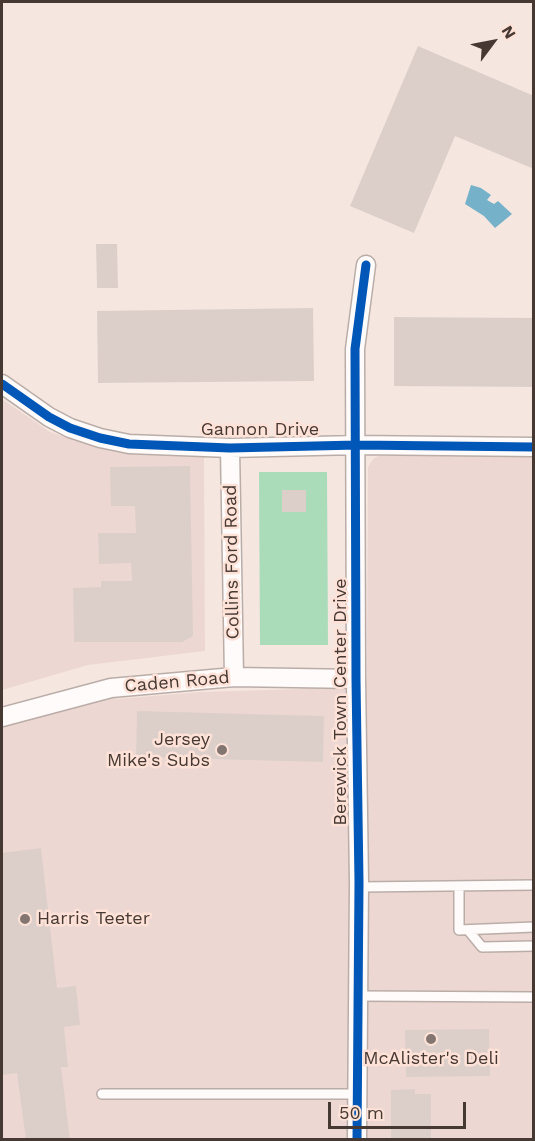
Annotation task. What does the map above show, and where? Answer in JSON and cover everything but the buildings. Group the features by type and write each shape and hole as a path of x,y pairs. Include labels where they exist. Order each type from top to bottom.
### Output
{"street":[{"name":"Berewick Town Center Drive","path":"357,1140 359,887 355,349 366,265"},
{"name":"Gannon Drive","path":"2,384 49,417 70,428 129,444 230,448 357,445 534,447"},
{"name":"Collins Ford Road","path":"230,448 234,677"},
{"name":"Caden Road","path":"2,717 111,688 234,677 356,680"}],"lane":[{"path":"359,887 534,885"},
{"path":"459,886 459,930 534,927"},
{"path":"468,930 482,947 534,946"},
{"path":"358,996 534,997"},
{"path":"102,1094 357,1094"}],"shaded area":[{"path":"2,399 50,432 85,444 120,452 204,455 205,651 88,665 2,690"},
{"path":"378,456 533,456 533,1139 2,1139 2,724 109,695 117,699 201,692 301,689 309,685 367,682 368,467"}],"green space":[{"path":"259,472 327,472 328,645 260,645"}],"water":[{"path":"471,185 491,195 487,200 494,204 498,201 512,214 495,228 484,216 465,204"}],"cycle path":[{"path":"357,1140 359,882 355,349 366,265"},
{"path":"2,384 49,417 70,428 129,444 230,448 357,445 534,447"}],"place":[{"name":"Jersey Mike's Subs","path":"222,750"},
{"name":"Harris Teeter","path":"25,919"},
{"name":"McAlister's Deli","path":"431,1039"}]}
